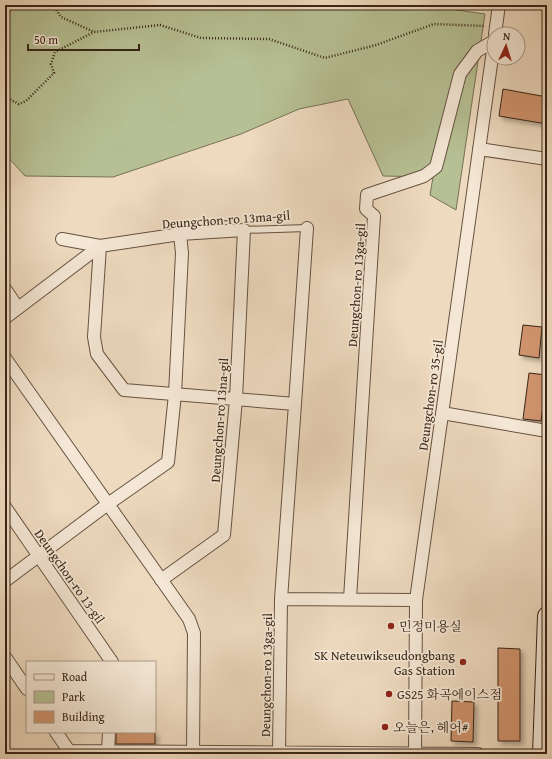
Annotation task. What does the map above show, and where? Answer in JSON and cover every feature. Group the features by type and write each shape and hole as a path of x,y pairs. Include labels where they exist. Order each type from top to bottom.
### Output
{"main road":[{"path":"542,754 547,616"}],"street":[{"path":"497,26 500,5"},
{"name":"Deungchon-ro 13ga-gil","path":"350,599 374,216 366,209 367,196 424,176 436,167 460,74 477,51 486,46"},
{"name":"Deungchon-ro 35-gil","path":"415,754 416,600 491,66"},
{"path":"479,149 547,159"},
{"name":"Deungchon-ro 13ga-gil","path":"278,752 281,599 296,404 307,228"},
{"name":"Deungchon-ro 13ma-gil","path":"62,239 100,246 180,234 244,230"},
{"name":"Deungchon-ro 13na-gil","path":"161,580 224,535 236,399 244,230"},
{"path":"5,581 108,504 168,462 175,394 182,253 180,234"},
{"path":"100,246 94,337 97,354 124,390 296,404"},
{"name":"Deungchon-ro 13ma-gil","path":"5,318 100,246"},
{"path":"5,289 18,308"},
{"path":"5,358 189,619 194,634 193,753"},
{"path":"442,413 547,431"},
{"name":"Deungchon-ro 13-gil","path":"5,507 111,661"},
{"name":"Deungchon-ro 13ga-gil","path":"281,599 416,600"},
{"path":"7,663 26,688"},
{"path":"56,733 66,752 108,751 193,753 278,752 478,754"},
{"path":"108,751 109,733"}],"lane":[{"name":"Deungchon-ro 13ma-gil","path":"244,230 307,228"}],"path":[{"path":"53,5 61,17 94,32"},
{"path":"5,92 11,100 19,104 26,101 54,73 51,64 55,52 94,32 160,25 201,38 269,39 325,58 376,45 434,24 486,29"}],"green space":[{"path":"5,5 422,5 485,14 456,210 430,195 433,177 383,176 348,99 299,109 241,134 113,177 25,176 5,154"}],"building":[{"path":"503,89 547,97 547,124 499,116"},
{"path":"523,325 542,327 539,358 519,355"},
{"path":"529,373 547,375 541,421 523,419"},
{"path":"498,648 520,649 520,741 498,741"},
{"path":"452,701 474,702 473,742 451,741"},
{"path":"116,733 155,733 155,744 116,744"}],"place":[{"name":"민정미용실","path":"391,626"},
{"name":"SK Neteuwikseudongbang Gas Station","path":"463,662"},
{"name":"GS25 화곡에이스점","path":"389,694"},
{"name":"오늘은, 헤어#","path":"385,727"}]}
